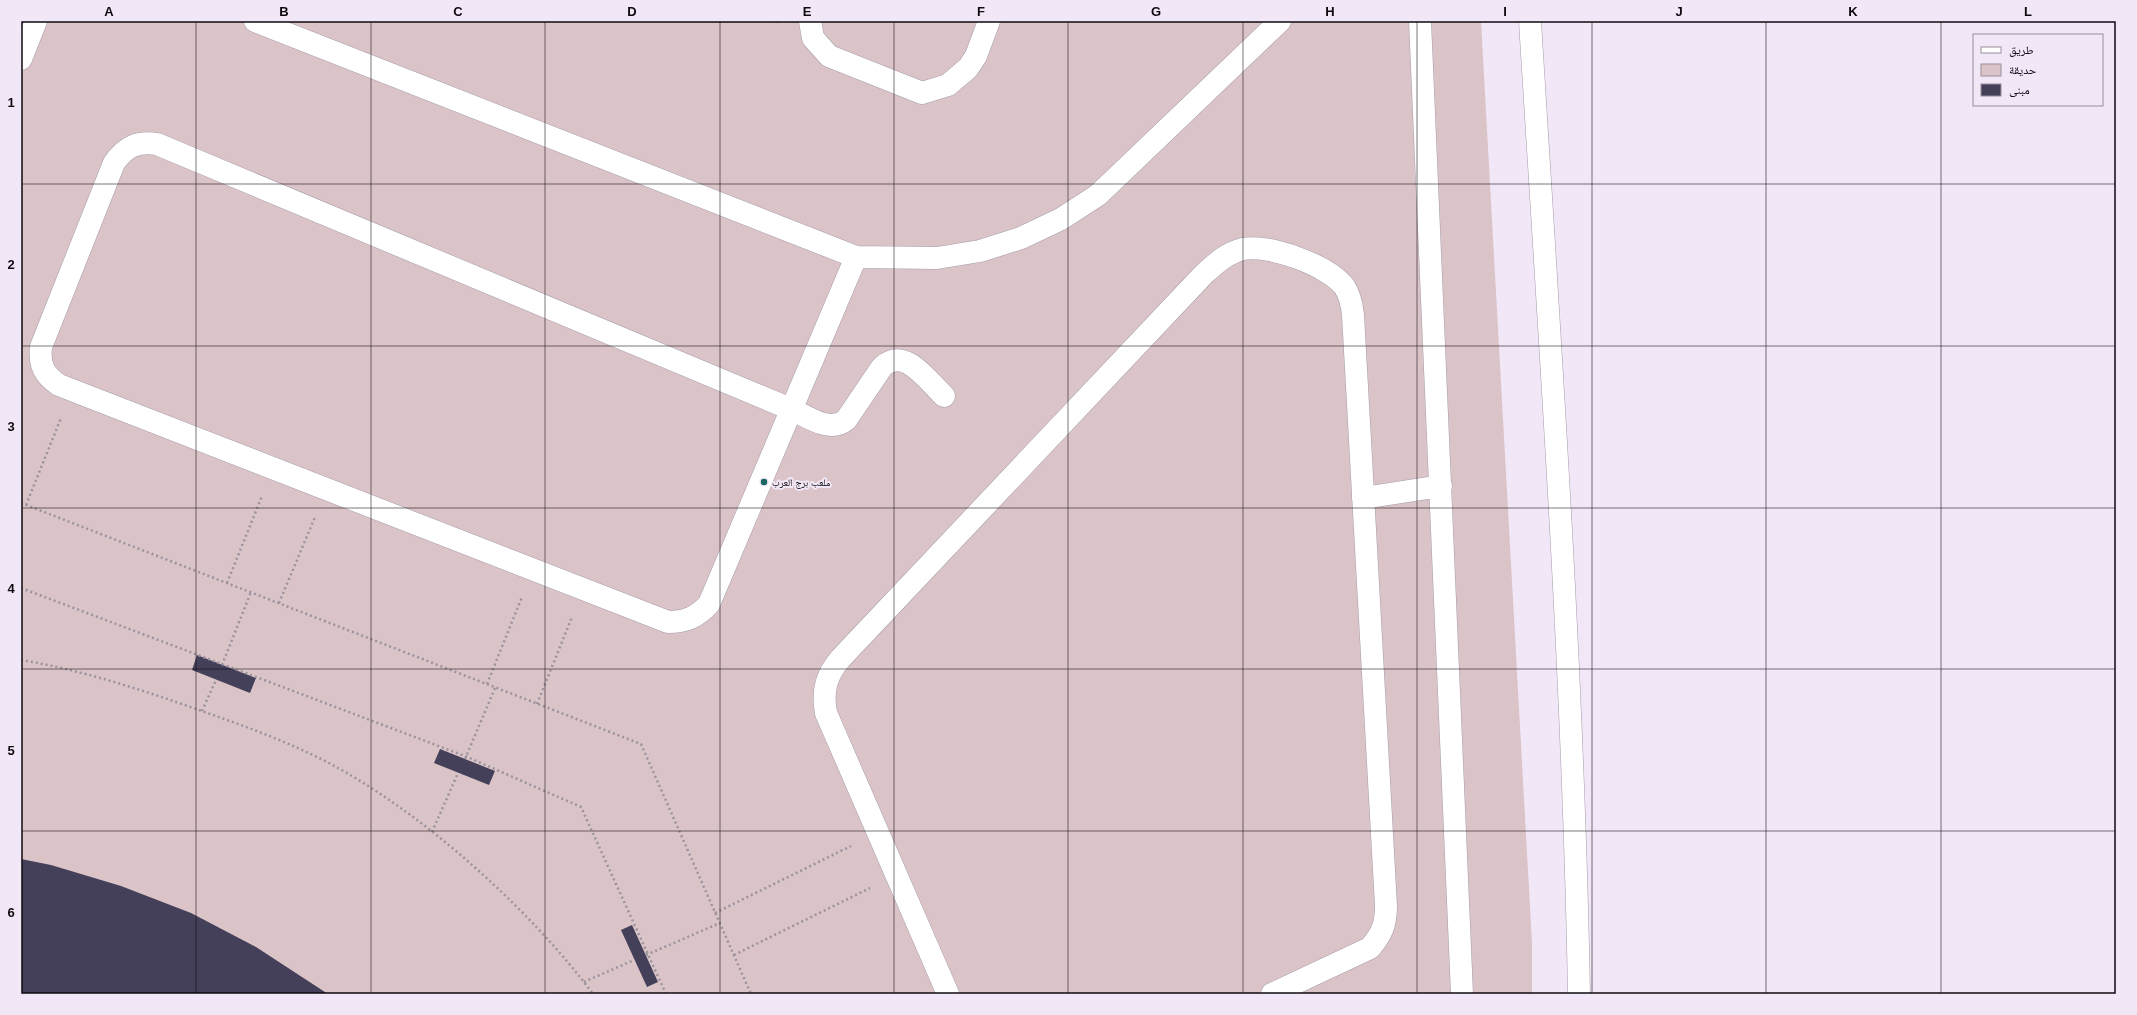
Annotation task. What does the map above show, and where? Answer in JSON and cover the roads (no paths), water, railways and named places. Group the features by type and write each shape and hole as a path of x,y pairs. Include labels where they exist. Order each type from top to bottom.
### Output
{"street":[{"path":"21,59 36,21"},
{"path":"256,21 856,257 937,258 980,251 1021,238 1061,219 1098,195 1280,21"},
{"path":"810,21 813,38 829,56 922,93 948,85 968,68 976,56 989,21"},
{"path":"1420,21 1462,994"},
{"path":"1530,21 1560,501 1570,706 1579,994"},
{"path":"856,257 793,410 709,604 701,613 691,619 680,622 668,622 73,390 50,378 43,369 40,358 41,347 114,163 126,149 144,142 165,147 793,410 828,425 841,424 846,420 882,367 888,362 896,359 904,360 911,364 944,396"},
{"path":"948,994 826,713 824,689 827,678 833,667 1204,274 1220,260 1230,254 1255,248 1270,250 1323,269 1335,277 1345,288 1351,301 1354,315 1386,921 1380,936 1370,948 1272,994"},
{"path":"1363,498 1441,486"}],"place":[{"name":"ملعب برج العرب","path":"764,482"}]}
